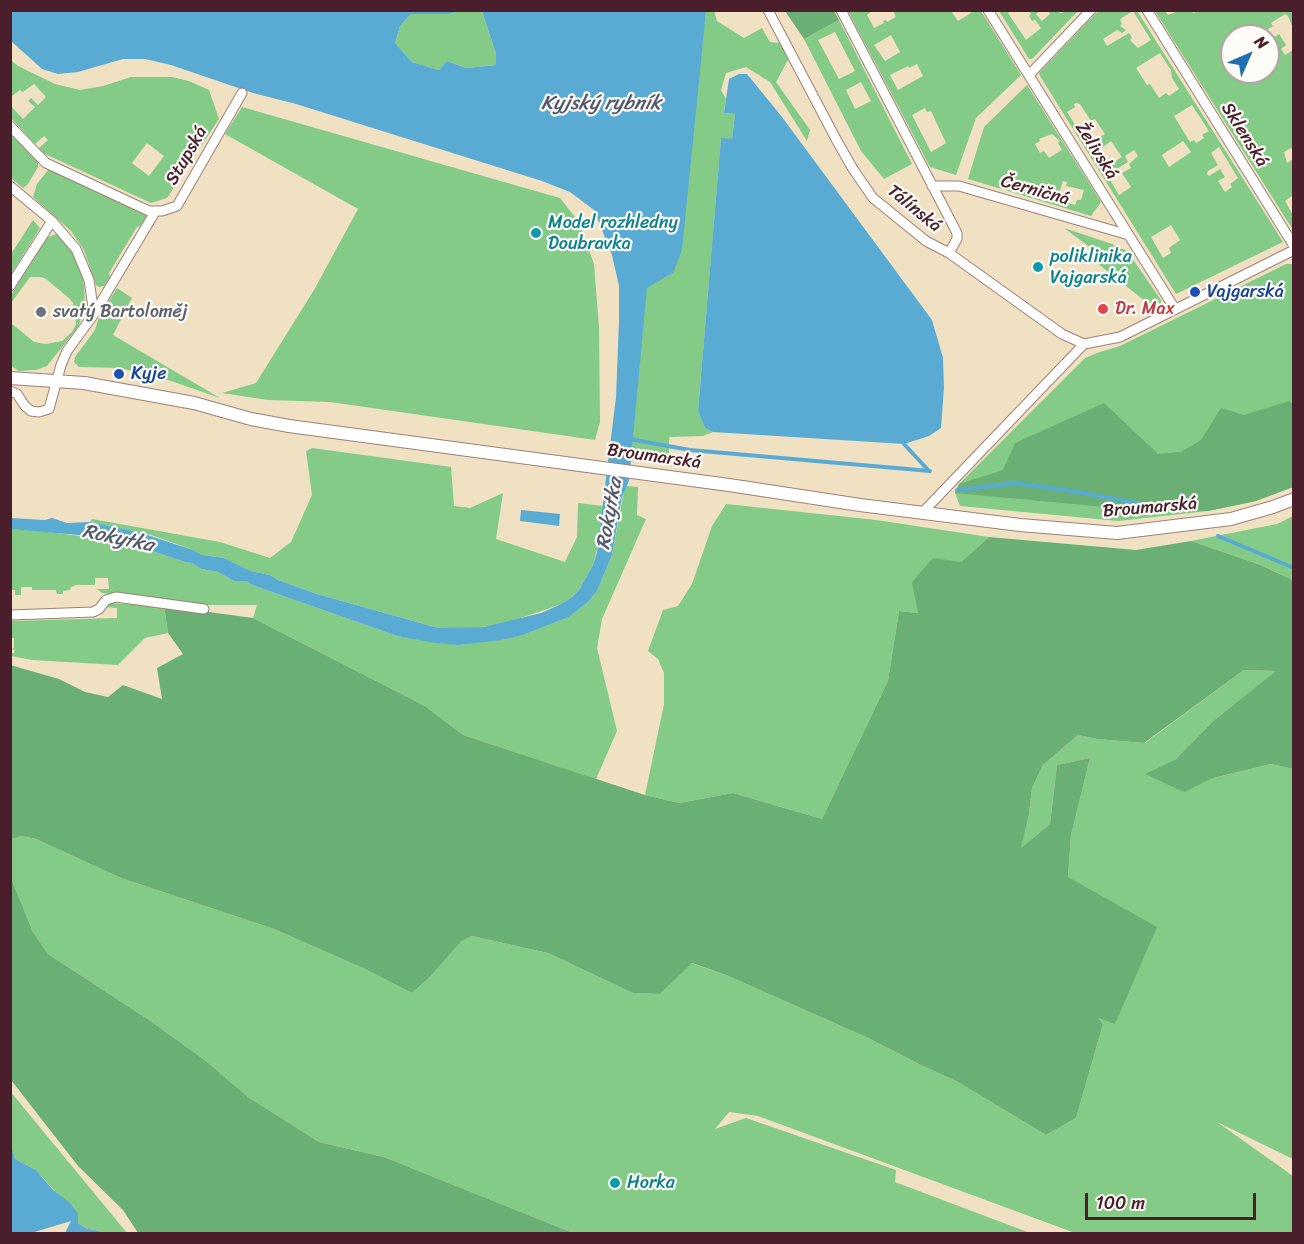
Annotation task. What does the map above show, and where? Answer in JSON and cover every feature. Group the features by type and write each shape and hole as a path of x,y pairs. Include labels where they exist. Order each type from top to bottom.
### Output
{"street":[{"name":"Tálínská","path":"768,10 848,160 873,198 926,241 949,254 1062,334 1084,344"},
{"path":"841,10 957,233 957,239 949,254"},
{"name":"Želivská","path":"988,10 1175,309"},
{"path":"1029,75 1091,10"},
{"name":"Sklenská","path":"1147,10 1293,248"},
{"name":"Stupská","path":"155,212 177,206 242,93"},
{"path":"10,126 46,163 155,212 92,316 67,351 61,364 49,409 39,412 28,409 17,394 10,391"},
{"path":"10,186 67,236 89,280 92,316"},
{"name":"Černičná","path":"932,186 959,186 1129,235"},
{"path":"10,286 52,222"},
{"path":"922,513 1084,344 1120,337 1293,248"},
{"name":"Broumarská","path":"10,378 84,383 194,403 251,419 289,426 979,521 1117,533 1231,519 1293,499"},
{"path":"10,615 93,612 99,609 106,600 116,597 204,609"}],"green space":[{"path":"1180,10 1194,13 1198,10 1291,10 1293,28 1285,14 1272,24 1220,24 1220,84 1280,84 1280,36 1286,45 1281,49 1285,55 1293,50 1293,151 1291,148 1284,152 1287,163 1293,159 1293,195 1285,201 1293,215 1293,230 1155,11 1165,11 1168,15"},
{"path":"458,11 482,11 496,54 496,65 466,68 447,61 439,70 412,62 395,43 400,26 411,14 450,14"},
{"path":"706,11 714,11 717,21 744,38 762,28 770,42 781,43 789,58 776,82 810,130 807,141 770,82 746,67 726,73 721,90 726,99 724,113 735,114 732,139 721,139 698,411 705,428 713,432 703,436 669,437 669,455 641,461 631,457 646,291 647,287 673,273"},
{"path":"785,11 834,11 839,20 804,39"},
{"path":"848,11 872,11 867,15 874,28 884,23 883,21 887,22 896,17 893,11 951,11 958,21 971,13 970,11 981,11 1021,75 976,118 956,175 930,167","holes":["891,35 900,52 885,61 874,45","917,64 923,76 898,90 890,75 908,66 909,68","925,108 927,112 931,111 946,143 931,152 912,115"]},
{"path":"999,11 1011,11 1008,13 1026,40 1041,28 1035,20 1032,21 1029,11 1040,11 1036,14 1042,21 1050,14 1048,11 1061,13 1078,11 1032,59 1029,59"},
{"path":"1098,11 1133,11 1137,11 1283,242 1176,294 1039,73","holes":["1133,11 1151,40 1138,48 1130,40 1132,38 1129,33 1107,46 1103,39 1117,30 1122,33 1126,30 1120,26 1122,24 1120,19","1160,53 1179,89 1169,96 1166,93 1159,98 1150,84 1147,85 1136,68","1074,104 1080,104 1091,121 1095,119 1105,134 1088,145 1067,112 1075,107","1192,105 1209,131 1202,135 1204,138 1196,143 1194,140 1190,142 1174,116","1111,141 1122,157 1103,169 1094,154","1183,141 1191,152 1169,167 1162,155","1219,147 1238,178 1225,192 1218,181 1225,177 1220,169 1209,176 1207,174 1218,165 1211,153","1134,150 1138,156 1129,164 1131,168 1122,173 1131,187 1119,195 1107,175 1128,162 1125,156","1171,225 1180,240 1169,248 1171,253 1163,258 1151,237"]},
{"path":"839,20 912,164 884,179 861,151 804,39","holes":["835,32 855,71 839,79 818,40","861,82 871,101 855,109 846,90"]},
{"path":"11,60 18,66 55,84 80,90 103,86 131,77 172,77 189,81 209,90 219,119 167,198 151,203 43,153 39,148 48,140 44,136 35,144 11,118 11,106 23,119 35,107 28,101 31,98 38,105 46,97 34,84 23,92 20,90 11,95","holes":["147,143 164,156 149,176 132,163"]},
{"path":"1027,85 1101,202 1091,216 968,179 984,127","holes":["1052,134 1060,141 1058,143 1062,150 1049,158 1044,151 1040,153 1035,144 1040,141 1039,139","1063,181 1067,182 1066,186 1084,190 1081,200 1077,200 1075,205 1045,196 1048,187 1060,191"]},
{"path":"242,107 560,198 579,222 594,264 599,328 600,422 595,440 330,402 268,400 222,393 256,383 314,290 358,209 225,134"},
{"path":"11,133 38,161 38,167 23,188 11,178"},
{"path":"48,170 146,214 146,218 137,227 109,273 110,277 104,286 96,285 84,250 71,231 33,197 37,184"},
{"path":"33,220 40,228 11,274 11,254"},
{"path":"1064,228 1127,251 1161,300 1161,305 1155,309 1097,263 1095,251"},
{"path":"56,234 61,236 68,245 79,265 84,285 85,309 78,327 47,366 36,370 19,371 10,365 11,323 34,342 46,344 62,341 72,332 76,324 73,303 41,277 30,277 11,303 11,295 46,238"},
{"path":"1286,264 1293,264 1293,487 1256,501 1208,511 1118,521 960,506 955,493 959,484 1085,358 1120,346"},
{"path":"117,288 132,298 113,335 220,398 171,381 120,368 79,367 74,362 75,357 95,330 99,317"},
{"path":"1289,401 1293,404 1293,487 1256,501 1208,511 1116,508 955,493 959,484 1003,470 1015,443 1104,403 1158,454 1181,452 1201,440 1221,408 1244,415"},
{"path":"312,448 451,467 454,506 470,508 503,493 496,539 565,562 577,537 578,503 604,506 601,534 593,565 579,590 559,605 503,624 469,629 438,628 317,594 270,575 251,571 224,558 202,555 151,535 90,522 92,519 220,542 270,558 291,542 312,495 306,451"},
{"path":"625,486 638,487 637,515 646,519 602,619 597,648 617,731 596,779 463,735 425,706 253,618 257,605 204,605 102,593 97,589 109,589 108,578 95,578 95,585 76,585 70,590 63,591 63,594 57,594 56,590 32,590 32,587 21,587 21,595 15,595 15,590 11,590 10,529 34,530 100,537 137,546 192,563 201,569 218,572 234,581 246,581 397,636 459,645 523,635 569,617 588,602 597,591 612,555"},
{"path":"726,504 876,520 989,537 961,562 918,613 899,611 888,681 822,819 733,793 679,803 645,795 664,704 664,673 658,659 648,651 663,610 678,606 692,584 712,526"},
{"path":"1293,516 1293,580 1258,564 1191,541 1277,524"},
{"path":"989,537 1136,550 1191,541 1258,564 1293,580 1293,769 1271,764 1213,778 1184,792 1145,774 1175,760 1212,722 1276,671 1244,670 1144,743 1078,735 1043,765 1032,788 1021,848 1050,824 1057,765 1090,758 1071,835 1068,877 1157,927 1115,1024 1098,1018 1103,1024 1076,1118 1046,1135 958,1082 866,1037 726,975 692,963 660,994 633,993 548,953 472,936 461,941 430,977 412,993 365,969 274,929 121,878 36,839 21,836 11,839 10,665 59,679 85,692 108,697 123,685 162,699 157,668 183,654 168,633 164,606 253,618 425,706 463,735 645,795 679,803 733,793 822,819 888,681 899,611 918,613 912,582 933,558 961,562"},
{"path":"108,603 164,606 168,633 145,638 118,665 32,660 11,656 15,650 11,649 14,648 14,638 11,638 11,621 117,618 117,608 106,607"},
{"path":"1244,670 1277,671 1212,722 1175,760 1184,791 1213,778 1271,764 1293,769 1293,1159 1217,1122 1293,1176 1293,1233 1075,1233 758,1116 729,1112 715,1129 746,1118 896,1170 895,1182 1030,1233 573,1233 384,1157 319,1142 248,1097 206,1061 149,1020 48,954 33,932 11,878 10,839 21,836 36,839 121,878 274,929 365,969 412,993 430,977 461,940 472,936 548,953 633,993 660,994 691,963 726,975 866,1037 958,1082 1046,1135 1076,1118 1103,1024 1097,1018 1116,1023 1068,877 1071,835 1090,758 1057,765 1050,824 1020,849 1029,814 1032,788 1043,765 1078,735 1145,743"},
{"path":"11,878 33,932 48,954 149,1020 206,1061 248,1097 319,1142 384,1157 573,1233 138,1233 123,1210 78,1166 11,1080"},
{"path":"10,1091 127,1233 101,1233 85,1228 78,1223 60,1197 36,1170 15,1159 11,1151"}],"water":[{"name":"Kyjský rybník","path":"11,11 458,11 450,14 411,14 400,26 395,43 412,62 439,70 447,61 466,68 496,65 496,54 482,11 706,11 682,250 673,273 647,288 629,481 622,497 612,555 597,591 588,602 569,617 523,635 459,645 435,643 397,636 246,581 234,581 218,572 201,569 192,563 137,546 100,537 11,529 10,518 45,520 52,518 67,523 90,522 138,532 202,555 224,558 251,571 270,575 317,594 438,628 484,627 541,613 571,598 579,590 593,565 597,552 616,397 619,286 612,255 594,210 570,192 542,181 296,104 253,93 171,65 145,59 123,59 78,72 58,74 42,69 11,41"},
{"path":"739,74 747,74 782,117 932,320 943,358 944,387 941,428 929,436 904,444 713,432 705,428 698,411 721,138 732,139 735,114 724,113 729,79"},
{"path":"521,510 560,514 559,526 520,521"},
{"path":"12,1150 15,1159 36,1170 53,1190 70,1203 78,1214 78,1223 101,1233 65,1233 71,1221 31,1233 11,1233"}],"waterway":[{"path":"629,439 690,450 930,471"},
{"path":"904,444 929,471"},
{"path":"957,490 1015,483 1146,505 1160,512"},
{"path":"1218,536 1294,568"}],"place":[{"name":"Model rozhledny Doubravka","path":"536,233"},
{"name":"poliklinika Vajgarská","path":"1038,267"},
{"name":"Vajgarská","path":"1195,292"},
{"name":"Dr. Max","path":"1103,309"},
{"name":"svatý Bartoloměj","path":"41,312"},
{"name":"Kyje","path":"119,374"},
{"name":"Horka","path":"615,1183"}],"water label":[{"name":"Rokytka","path":"610,514"},
{"name":"Rokytka","path":"118,539"}]}
